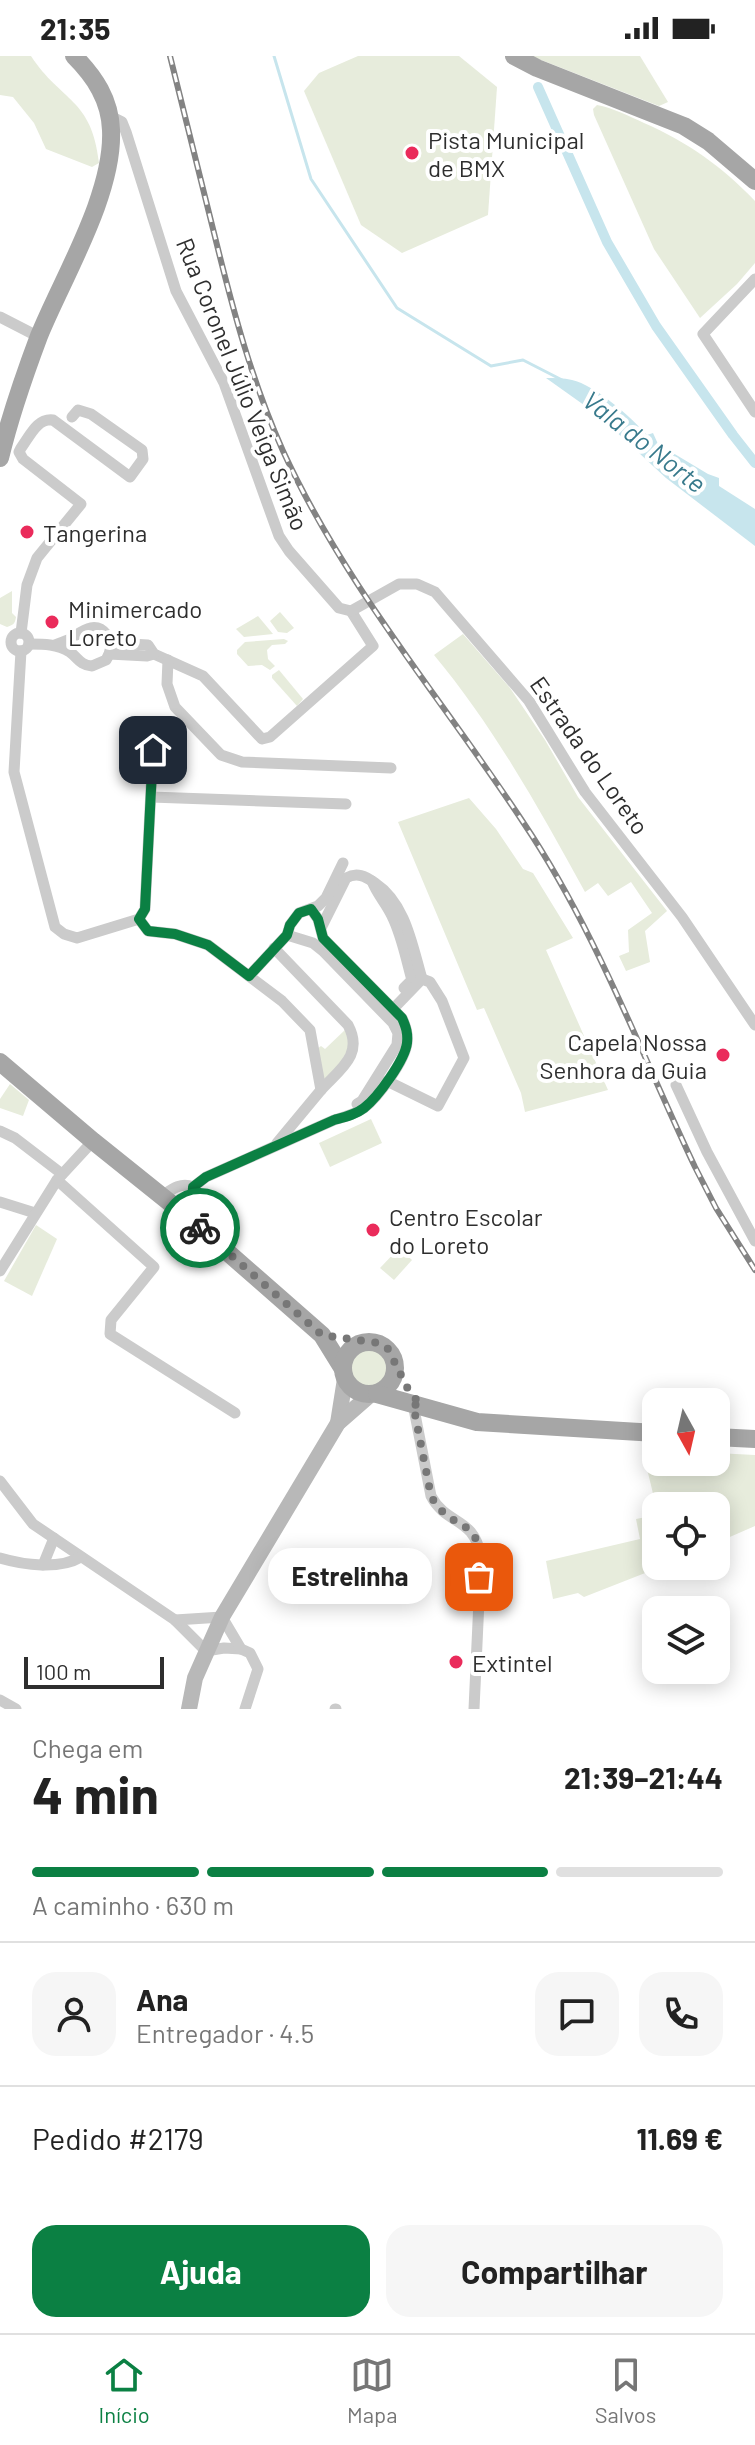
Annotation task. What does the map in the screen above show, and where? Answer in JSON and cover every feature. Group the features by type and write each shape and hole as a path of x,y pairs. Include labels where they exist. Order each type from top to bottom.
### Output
{"main road":[{"path":"0,458 9,422 39,337 98,201 111,144 110,116 105,99 97,83 74,56"},
{"path":"514,56 684,126 708,141 755,181"},
{"path":"0,1062 184,1214 322,1335 351,1388 360,1393 477,1422 642,1432"},
{"path":"322,1335 379,1343 388,1349 417,1405"},
{"path":"338,1423 344,1359 358,1344 368,1342"},
{"path":"189,1709 195,1678 222,1617 338,1423 373,1394 391,1384 396,1367"},
{"path":"730,1438 755,1439"}],"street":[{"name":"Rua Coronel Júlio Veiga Simão","path":"110,116 122,122 176,291 224,383 276,530 289,551 339,608 351,611 373,646 270,737 262,739 203,676 168,660"},
{"path":"754,284 703,334 755,412"},
{"path":"0,317 39,337"},
{"path":"18,634 27,585 37,558 81,504 23,459 19,452 39,422 53,420 130,477 143,459 142,450 91,414 78,410 72,417"},
{"name":"Estrada do Loreto","path":"351,611 399,584 417,584 435,592 529,701 585,792 682,917 755,1025"},
{"path":"0,649 55,645 82,630 93,628 105,633 110,649 106,660 97,666 86,666 73,654 55,645"},
{"path":"0,634 26,636 21,648 14,772 55,927 64,934 77,938 139,919 145,909 153,750"},
{"path":"110,649 147,656 154,654 168,660 167,684 175,707 221,755 242,762 391,768"},
{"path":"151,797 346,804"},
{"path":"249,976 287,935 299,913 326,898 343,863"},
{"path":"321,929 346,878 353,874 363,876 384,889 401,911 422,979"},
{"path":"372,881 377,895 392,916 412,980 391,1006"},
{"path":"162,1196 176,1187 193,1187 206,1177 334,1120 352,1115 366,1106 387,1081 407,1048 408,1032 402,1018 323,938 318,919 311,909"},
{"path":"139,919 148,931 175,934 208,945 282,1001 310,1030 321,1090"},
{"path":"287,935 313,943 393,1023 398,1033 397,1045 362,1101 334,1120"},
{"path":"274,948 348,1025 354,1036 353,1054 274,1147"},
{"path":"391,1006 422,979"},
{"path":"387,1081 438,1106 464,1058 442,1001 430,982 422,979"},
{"path":"676,1085 707,1152 755,1241"},
{"path":"0,1131 15,1138 60,1177 154,1267 111,1320 110,1334 235,1413"},
{"path":"0,1271 60,1177 93,1141"},
{"path":"184,1214 192,1204 193,1187"},
{"path":"0,1202 35,1213"},
{"path":"417,1405 431,1496 440,1508 472,1531 478,1541 481,1557 474,1709"},
{"path":"0,1481 33,1524 175,1620 206,1651 224,1648 250,1653 258,1669 245,1709"},
{"path":"43,1565 54,1538"},
{"path":"0,1560 43,1565 69,1563 81,1557"},
{"path":"175,1620 222,1617 241,1649"},
{"path":"0,1700 16,1709"}],"green space":[{"path":"0,56 31,56 74,102 90,125 99,163 92,167 46,149 34,123 13,97 0,95"},
{"name":"Pista Municipal de BMX","path":"358,56 459,56 497,87 488,215 402,253 361,225 304,91 319,73"},
{"path":"531,56 640,56 668,102 659,106"},
{"path":"597,105 660,130 689,147 717,166 755,201 755,263 700,318 654,249 594,115 593,109"},
{"path":"12,591 12,613 16,617 13,624 7,627 0,624 0,598"},
{"path":"280,612 294,628 287,633 278,632 270,621"},
{"path":"258,616 273,634 244,637 236,629"},
{"path":"463,634 510,688 578,797 667,911 645,931 650,962 626,971 619,956 629,952 628,930 652,913 631,882 608,896 598,883 585,892 496,740 434,655"},
{"path":"288,641 285,644 272,645 267,650 268,659 275,666 270,670 262,665 248,666 237,654 245,642"},
{"path":"279,670 303,699 297,706 272,678"},
{"path":"469,798 496,829 523,869 533,873 573,938 546,950 608,1090 525,1112 521,1093 484,1008 477,1010 398,822"},
{"path":"346,1029 351,1053 324,1083 317,1049 321,1046 325,1049"},
{"path":"10,1084 29,1100 23,1116 0,1108 0,1099"},
{"path":"371,1119 382,1143 330,1167 319,1143"},
{"path":"36,1225 57,1239 32,1296 4,1281"},
{"path":"399,1248 412,1260 394,1280 380,1268"},
{"path":"369,1348 384,1354 390,1369 384,1384 369,1390 354,1384 348,1369 354,1354"},
{"path":"730,1454 755,1455 755,1526 730,1537 730,1492 653,1492 649,1476 730,1476"},
{"path":"642,1518 642,1574 584,1597 578,1593 553,1599 546,1561 640,1539 636,1519"}],"water":[{"path":"546,378 572,380 591,388 647,435 653,433 658,444 719,478 719,486 755,509 755,546 666,478 598,415"}],"waterway":[{"name":"Vala do Norte","path":"274,56 311,179 397,308 491,366 523,360 564,381"},
{"path":"538,87 607,242 656,326 755,463"}],"railway":[{"path":"170,56 236,319 283,451 335,549 549,863 595,948 695,1167 716,1208 755,1270"}],"way so far":[{"path":"200,1228 322,1335 379,1343 388,1349 408,1389 421,1406 413,1404 431,1496 440,1508 472,1531 478,1541 481,1557 479,1577"}],"place":[{"name":"Pista Municipal de BMX","path":"412,153"},
{"name":"Tangerina","path":"27,532"},
{"name":"Minimercado Loreto","path":"52,622"},
{"name":"Capela Nossa Senhora da Guia","path":"723,1055"},
{"name":"Centro Escolar do Loreto","path":"373,1230"},
{"name":"Estrelinha","path":"479,1577"},
{"name":"Extintel","path":"456,1662"}],"route":[{"path":"153,750 145,909 139,919 148,931 175,934 208,945 249,976 287,935 299,913 311,909 318,919 323,938 402,1018 408,1032 407,1048 387,1081 366,1106 352,1115 334,1120 206,1177 193,1187 192,1204 184,1214 200,1228"}]}
